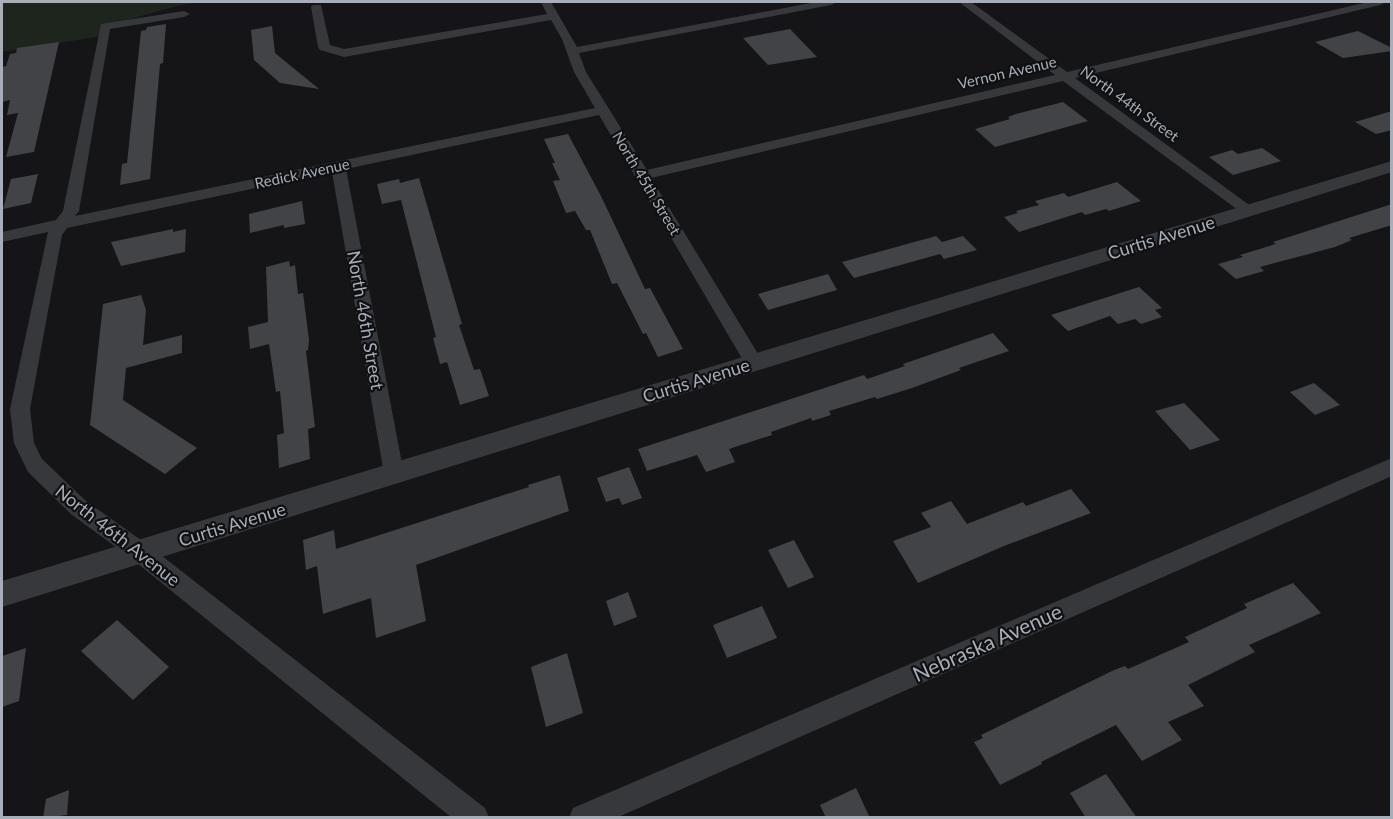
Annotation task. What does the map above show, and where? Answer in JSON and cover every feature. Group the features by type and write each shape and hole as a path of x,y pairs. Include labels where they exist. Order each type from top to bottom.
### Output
{"street":[{"name":"North 45th Street","path":"546,2 573,51 580,72 754,362"},
{"path":"573,51 831,2"},
{"name":"North 44th Street","path":"964,2 1247,210"},
{"name":"Vernon Avenue","path":"642,176 1380,2"},
{"path":"317,7 324,47 332,51 354,52 555,16"},
{"name":"North 46th Avenue","path":"184,14 105,26 71,212 54,235 21,409 21,432 29,456 42,474 111,534 140,552 475,818"},
{"name":"Redick Avenue","path":"2,237 602,110"},
{"name":"North 46th Street","path":"338,165 394,474"},
{"name":"Curtis Avenue","path":"2,594 1392,166"},
{"name":"Nebraska Avenue","path":"583,818 1392,466"}],"shaded area":[{"path":"2,2 201,2 181,5 105,26 103,36 2,52"}],"building":[{"path":"166,24 163,63 160,64 150,179 120,185 122,164 127,163 141,31 146,30 147,27"},
{"path":"272,26 275,53 319,89 280,83 254,60 251,30"},
{"path":"790,29 817,57 768,65 743,38"},
{"path":"1358,31 1392,48 1392,51 1343,58 1315,42"},
{"path":"59,42 34,152 6,157 18,113 7,115 10,100 2,102 2,67 6,66 10,54 16,53 17,48"},
{"path":"1063,102 1088,121 995,147 975,129 1010,119 1008,117 1016,114"},
{"path":"1392,111 1392,130 1376,134 1355,122"},
{"path":"568,134 601,196 645,289 650,288 683,349 658,357 646,333 643,334 617,283 612,284 590,230 586,230 575,211 566,213 553,181 560,180 552,163 555,163 544,139"},
{"path":"1262,148 1281,161 1233,175 1209,157 1232,150 1238,154"},
{"path":"38,174 31,203 3,209 11,179"},
{"path":"419,178 462,324 459,325 474,370 480,369 489,396 460,405 447,362 440,364 433,338 436,337 401,200 382,204 377,184 399,179 400,183"},
{"path":"1117,182 1141,201 1109,211 1106,209 1085,215 1082,212 1019,232 1004,217 1039,205 1035,201 1064,193 1068,197"},
{"path":"302,201 305,224 284,228 284,225 250,233 249,214"},
{"path":"1392,204 1392,225 1349,238 1352,240 1335,247 1260,267 1264,271 1236,279 1218,264 1276,244 1273,242"},
{"path":"173,229 173,232 186,229 185,252 121,266 111,242"},
{"path":"936,236 942,242 963,236 977,250 944,259 940,254 854,278 842,262"},
{"path":"289,261 290,267 295,265 298,294 303,293 309,340 306,351 315,427 308,429 310,459 279,468 277,435 284,433 280,391 276,392 269,344 250,349 248,327 268,322 266,267"},
{"path":"828,274 837,290 768,310 758,294"},
{"path":"1139,287 1162,308 1155,310 1162,317 1141,324 1135,319 1118,324 1110,316 1068,331 1051,315"},
{"path":"141,295 146,310 143,345 182,335 182,353 126,368 123,400 197,448 165,474 90,425 103,304"},
{"path":"993,333 1009,351 959,368 961,370 912,388 829,411 831,415 812,421 811,418 771,432 772,435 729,449 735,462 706,472 697,455 647,471 638,449 864,375 867,379"},
{"path":"1314,383 1340,405 1315,415 1290,392"},
{"path":"1184,403 1220,440 1190,450 1155,411"},
{"path":"629,467 642,498 622,505 619,498 606,502 597,478"},
{"path":"560,475 569,511 416,565 426,621 376,638 371,598 323,614 317,566 306,570 303,540 334,530 336,549"},
{"path":"1071,489 1091,513 1004,546 918,583 893,541 931,527 921,513 951,501 967,524 1023,502 1026,506"},
{"path":"794,540 814,577 788,588 768,550"},
{"path":"1293,583 1321,613 1249,645 1255,652 1188,685 1204,706 1168,722 1182,740 1142,761 1116,725 1000,785 974,742 983,738 981,735 1114,670 1125,666 1128,669 1189,642 1185,637 1247,608 1244,604"},
{"path":"628,592 637,617 614,626 606,601"},
{"path":"762,606 777,638 727,658 713,625"},
{"path":"117,620 169,667 133,700 81,651"},
{"path":"26,648 19,701 2,707 2,656"},
{"path":"567,653 583,713 546,727 531,667"},
{"path":"1106,774 1137,818 1086,818 1070,793"},
{"path":"856,788 870,818 826,818 820,805"},
{"path":"69,790 67,815 43,818 46,799"}]}
